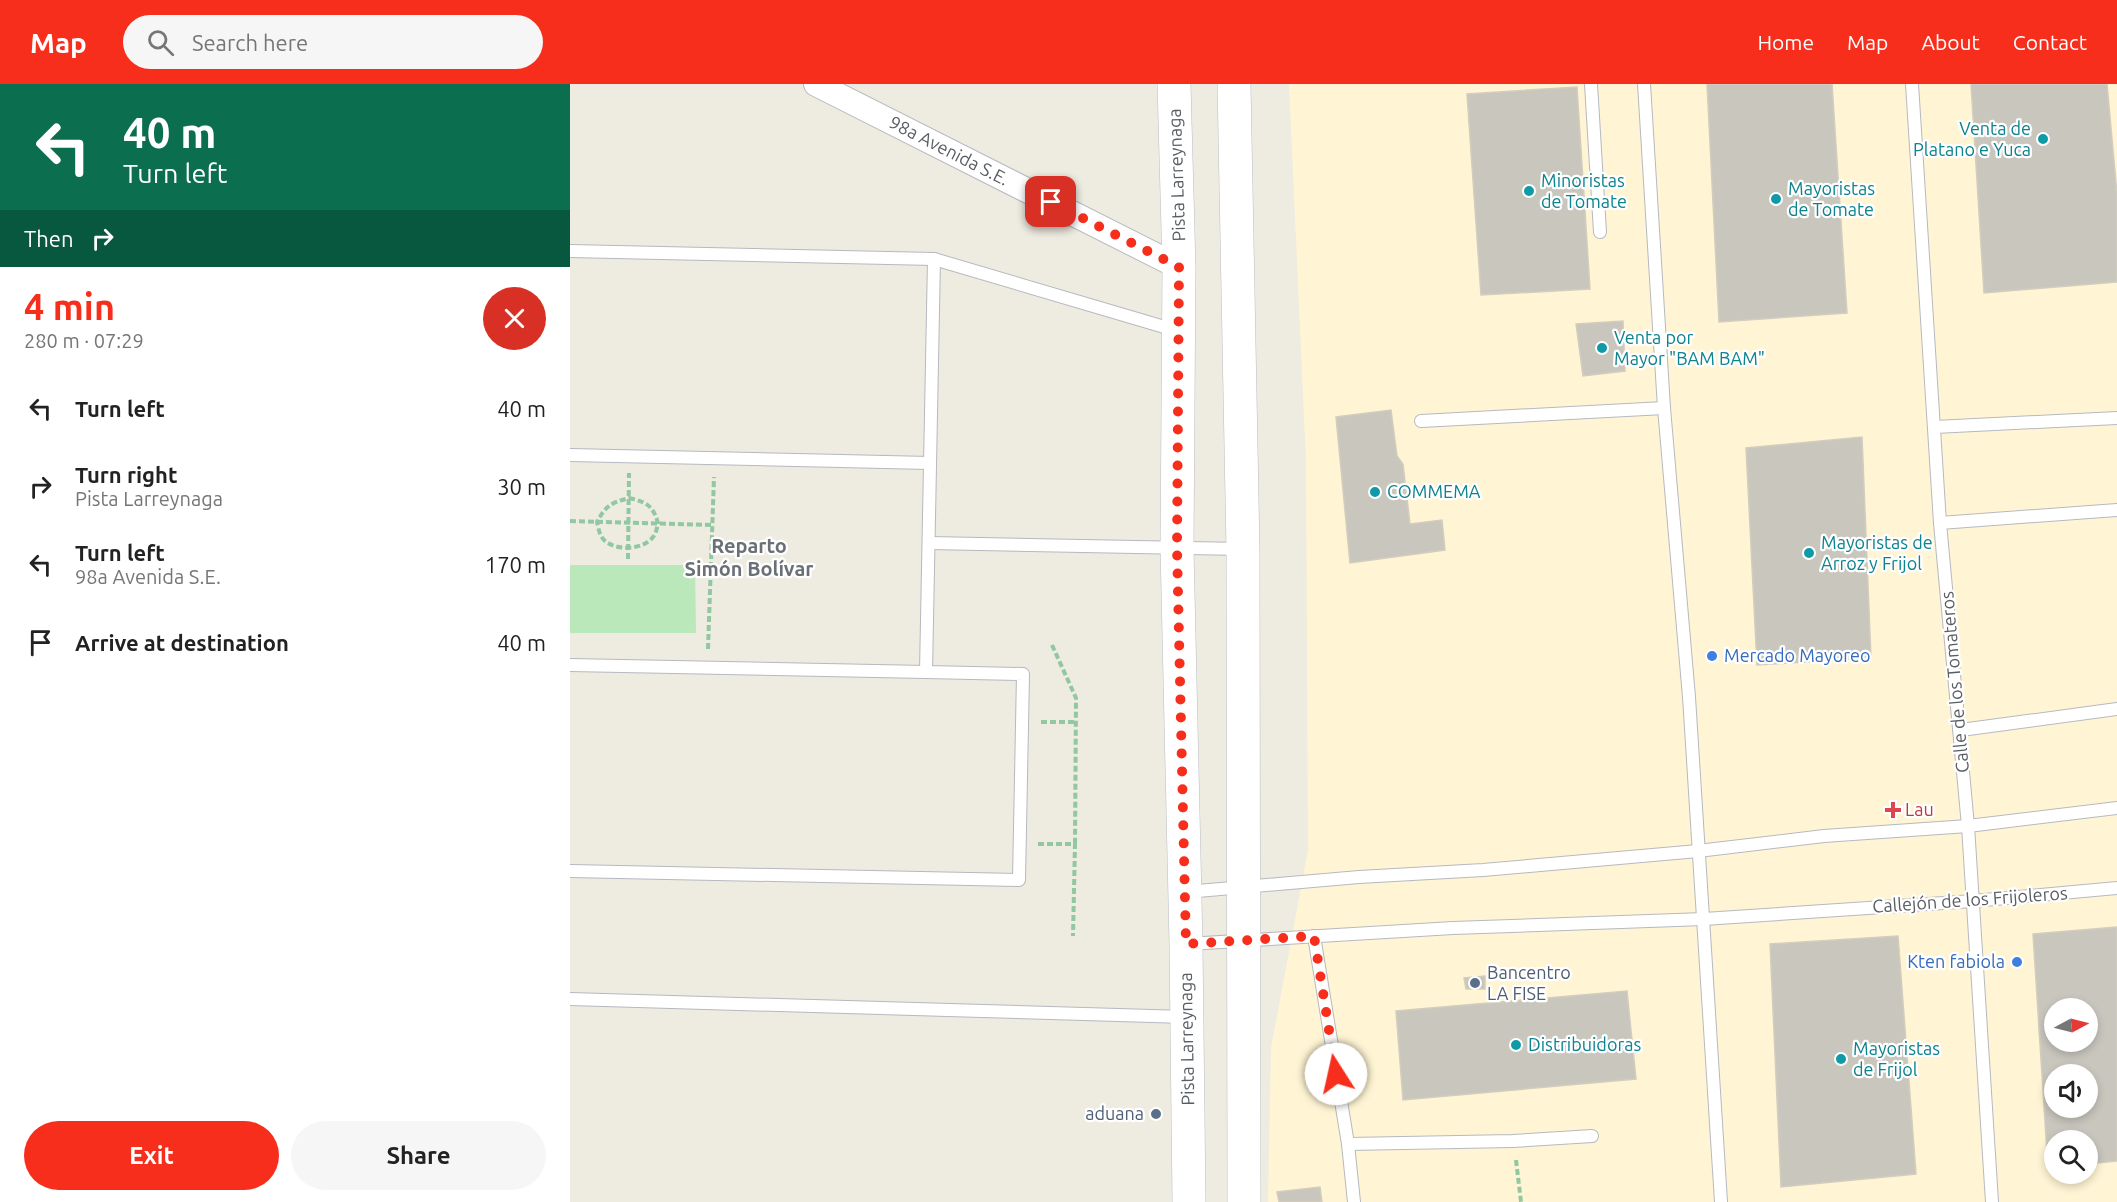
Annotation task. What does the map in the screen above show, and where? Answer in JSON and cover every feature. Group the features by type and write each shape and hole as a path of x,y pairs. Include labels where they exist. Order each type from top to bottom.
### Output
{"main road":[{"name":"Pista Larreynaga","path":"1174,84 1179,267 1177,548 1189,1202"},
{"path":"1234,84 1243,549 1244,1202"}],"street":[{"name":"98a Avenida S.E.","path":"816,84 1179,267"}],"lane":[{"path":"1591,84 1600,232"},
{"path":"1644,84 1664,408 1689,697 1721,1202"},
{"name":"Calle de los Tomateros","path":"1912,84 1940,523 1961,730 1992,1202"},
{"path":"570,251 934,259 1179,331"},
{"path":"926,672 934,259"},
{"path":"1421,421 1664,408"},
{"path":"1935,428 2117,418"},
{"path":"570,455 930,462"},
{"path":"1940,523 2117,510"},
{"path":"929,543 1243,549"},
{"path":"570,665 1023,674 1018,880 570,871"},
{"path":"1961,730 2117,709"},
{"path":"1184,892 1359,877 1483,870 1698,851 1824,836 1968,826 2117,808"},
{"name":"Callejón de los Frijoleros","path":"1186,944 1453,928 1704,919 1973,901 2117,888"},
{"path":"1314,936 1348,1144 1354,1202"},
{"path":"570,999 1187,1017"},
{"path":"1348,1144 1513,1141 1592,1136"}],"path":[{"path":"628,559 630,456"},
{"path":"708,668 714,458"},
{"path":"629,498 641,500 654,509 658,524 653,538 642,546 628,548 613,546 602,537 597,522 604,509 615,502 629,498"},
{"path":"570,521 712,525"},
{"path":"1052,645 1076,698 1073,936"},
{"path":"1022,723 1076,722"},
{"path":"1019,844 1075,844"},
{"path":"1513,1141 1521,1202"}],"shaded area":[{"name":"Mercado Mayoreo","path":"1289,84 2117,84 2117,1202 1268,1202 1271,1048 1308,850 1306,462"}],"green space":[{"path":"570,565 695,565 696,633 570,633"}],"building":[{"name":"Mayoristas de Tomate","path":"1707,84 1832,84 1847,313 1719,322"},
{"name":"Venta de Platano e Yuca","path":"1971,84 2107,84 2117,194 2117,282 1984,293"},
{"name":"Minoristas de Tomate","path":"1577,87 1590,289 1481,295 1467,94"},
{"name":"Venta por Mayor \"BAM BAM\"","path":"1623,321 1625,371 1583,376 1576,324"},
{"name":"COMMEMA","path":"1391,410 1397,456 1403,464 1410,524 1442,520 1445,550 1350,563 1336,417"},
{"name":"Mayoristas de Arroz y Frijol","path":"1862,437 1871,658 1757,665 1746,448"},
{"path":"2117,927 2117,1161 2098,1163 2098,1130 2046,1130 2045,1118 2098,1118 2098,1064 2044,1064 2044,1106 2033,934"},
{"name":"Mayoristas de Frijol","path":"1898,936 1916,1174 1781,1187 1770,944"},
{"name":"Bancentro LA FISE","path":"1485,976 1485,989 1466,989 1464,978"},
{"name":"Distribuidoras","path":"1627,991 1636,1079 1403,1100 1396,1011"},
{"path":"1320,1187 1322,1202 1279,1202 1277,1192"}],"place":[{"name":"Venta de Platano e Yuca","path":"2043,139"},
{"name":"Minoristas de Tomate","path":"1529,191"},
{"name":"Mayoristas de Tomate","path":"1776,199"},
{"name":"Venta por Mayor \"BAM BAM\"","path":"1602,348"},
{"name":"COMMEMA","path":"1375,492"},
{"name":"Mayoristas de Arroz y Frijol","path":"1809,553"},
{"name":"Mercado Mayoreo","path":"1712,656"},
{"name":"Lau","path":"1893,810"},
{"name":"Kten fabiola","path":"2017,962"},
{"name":"Bancentro LA FISE","path":"1475,983"},
{"name":"Distribuidoras","path":"1516,1045"},
{"name":"Mayoristas de Frijol","path":"1841,1059"},
{"name":"aduana","path":"1156,1114"}],"district":[{"name":"Reparto Simón Bolívar","path":"749,558"}],"route":[{"path":"1051,202 1179,267 1177,548 1186,944 1314,936 1336,1074"}]}
